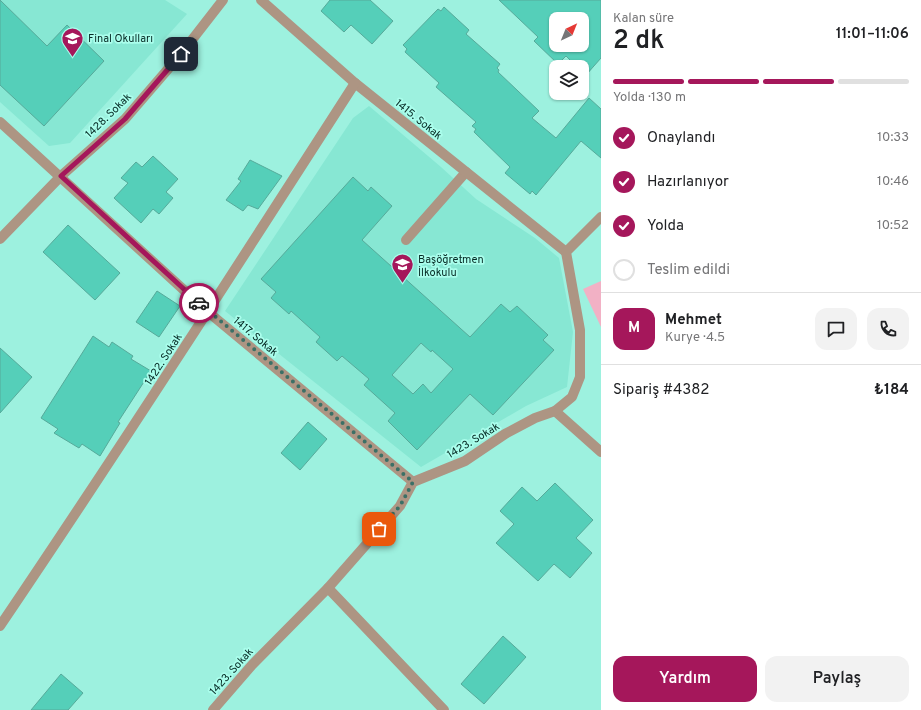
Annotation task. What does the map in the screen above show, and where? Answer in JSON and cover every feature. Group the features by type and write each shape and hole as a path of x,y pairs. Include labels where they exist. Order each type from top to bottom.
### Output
{"street":[{"name":"1428. Sokak","path":"0,239 61,176 125,119 181,54 223,0"},
{"name":"1415. Sokak","path":"261,0 355,83 566,252"},
{"name":"1422. Sokak","path":"0,626 64,533 355,83"},
{"name":"1417. Sokak","path":"0,122 61,176 208,312 413,482"},
{"path":"406,240 466,172"},
{"path":"566,252 601,217"},
{"name":"1423. Sokak","path":"213,710 252,665 328,588 400,506 413,482 465,461 505,434 535,418 555,411 572,397 580,377 580,330 566,252"},
{"path":"555,411 601,452"},
{"path":"328,588 444,710"}],"shaded area":[{"name":"Final Okulları","path":"0,0 165,0 187,14 70,143 49,146 0,102"},
{"name":"Başöğretmen İlkokulu","path":"369,106 476,199 535,238 559,258 573,332 567,387 526,406 421,467 225,311 353,118"},
{"path":"601,281 601,327 583,289"}],"building":[{"path":"0,0 47,46 67,25 104,61 44,126 0,85"},
{"path":"330,0 370,0 393,21 372,44 351,25 344,32 321,11"},
{"path":"499,0 601,0 601,58 589,72 589,60 570,60 566,56 562,60 554,60 534,41 538,37"},
{"path":"444,7 469,30 466,34 500,64 497,68 499,70 498,72 539,111 532,118 556,138 587,100 589,100 589,98 601,109 601,158 581,141 536,195 532,191 530,194 505,173 510,167 474,132 476,129 472,126 476,122 436,87 439,83 405,52 407,49 403,45 438,9 441,11"},
{"path":"153,156 178,179 166,192 173,198 159,214 153,209 141,223 114,198 128,183 121,178 136,162 142,167"},
{"path":"250,160 282,176 258,209 248,205 243,211 226,200 241,181 238,179"},
{"path":"353,177 368,191 371,187 392,206 362,240 470,337 501,304 510,312 517,306 548,335 543,340 554,350 493,415 470,394 417,450 388,421 395,413 364,385 369,379 342,356 337,361 316,342 320,337 291,311 289,314 271,298 276,292 261,279","holes":["421,343 431,352 432,350 453,369 431,393 423,384 413,394 392,375"]},
{"path":"68,225 120,273 95,300 43,252"},
{"path":"157,291 180,306 159,337 136,322"},
{"path":"93,336 109,347 112,342 133,356 131,359 151,371 118,422 120,423 100,456 82,444 79,448 54,433 58,429 41,418"},
{"path":"0,348 32,377 0,413"},
{"path":"308,422 327,439 300,470 281,453"},
{"path":"555,483 593,520 576,538 592,553 570,578 554,564 538,581 496,543 514,524 500,511 522,487 537,501"},
{"path":"503,636 526,657 484,704 461,684"},
{"path":"61,674 83,693 68,710 31,710"}],"way so far":[{"path":"199,303 413,482 400,506 379,529"}],"place":[{"name":"Final Okulları","path":"73,58"},
{"name":"Başöğretmen İlkokulu","path":"403,284"}],"route":[{"path":"181,54 125,119 61,176 199,303"}]}
